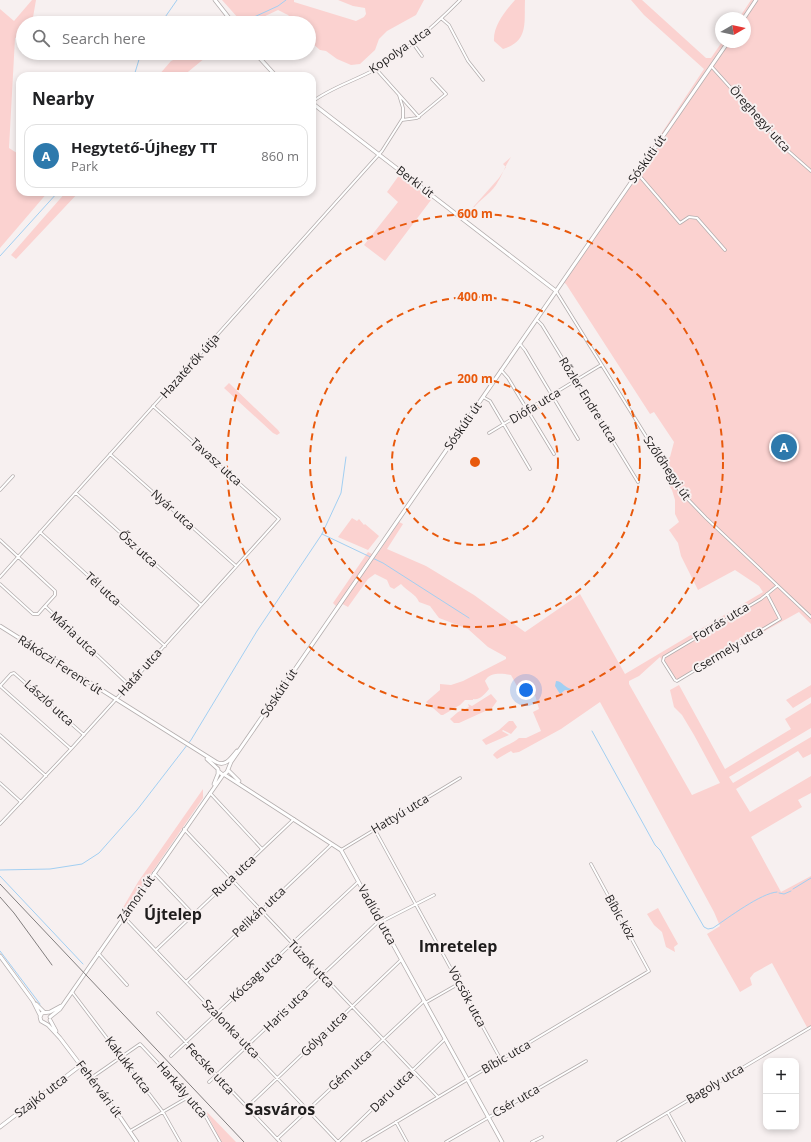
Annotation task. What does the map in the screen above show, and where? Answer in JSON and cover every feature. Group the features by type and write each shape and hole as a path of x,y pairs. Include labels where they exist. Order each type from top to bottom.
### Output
{"main road":[{"path":"215,0 228,16"},
{"path":"748,12 756,0"},
{"name":"Sóskúti út","path":"224,775 724,48"},
{"path":"261,60 272,72"},
{"name":"Berki út","path":"316,106 556,291"},
{"name":"Rákóczi Ferenc út","path":"0,626 198,753"},
{"name":"Sóskúti út","path":"218,770 222,764 229,761 253,731"},
{"path":"198,753 222,764"},
{"name":"Vadlúd utca","path":"198,753 224,775 246,787 341,850 502,1142"},
{"name":"Vadlúd utca","path":"222,764 246,787"},
{"name":"Zámori út","path":"209,792 218,770"},
{"name":"Zámori út","path":"45,1023 72,992 209,792 224,775"},
{"path":"0,956 33,1002 40,1016"},
{"path":"33,1002 46,1012"},
{"name":"Zámori út","path":"40,1016 62,1005"},
{"name":"Fehérvári út","path":"46,1012 60,1038"},
{"name":"Fehérvári út","path":"40,1016 40,1021 45,1023 60,1038 137,1142"},
{"name":"Szajkó utca","path":"0,1127 81,1065"}],"street":[{"name":"Kopolya utca","path":"316,101 376,69 442,19 460,0"},
{"path":"442,19 449,25 468,61 483,80"},
{"path":"412,42 422,56"},
{"name":"Öreghegyi utca","path":"711,66 781,144 811,171"},
{"path":"376,69 419,117"},
{"path":"401,121 419,117 446,94 432,79"},
{"path":"399,95 404,112 401,121"},
{"name":"Hazatérők útja","path":"0,578 379,154 401,121"},
{"path":"637,174 680,223 689,217 697,218 724,250"},
{"name":"Szőlőhegyi út","path":"556,291 680,491 706,518 811,617"},
{"name":"Rőzler Endre utca","path":"536,320 542,325 638,482"},
{"path":"520,344 578,439"},
{"name":"Diófa utca","path":"489,433 602,365"},
{"path":"502,370 506,373 554,454"},
{"path":"483,397 490,401 530,469"},
{"name":"Tavasz utca","path":"153,406 279,519"},
{"name":"Nyár utca","path":"110,454 236,566"},
{"path":"0,488 13,476"},
{"name":"Ősz utca","path":"76,493 201,605"},
{"name":"Határ utca","path":"0,824 130,685 279,519"},
{"name":"Tél utca","path":"40,532 165,646"},
{"path":"0,540 55,592 55,595 45,606"},
{"name":"Mária utca","path":"0,584 34,614 38,614 45,606 130,685"},
{"name":"Forrás utca","path":"664,657 767,594 777,586"},
{"name":"Csermely utca","path":"664,657 664,663 677,681 772,624 780,617 768,600 767,594"},
{"name":"László utca","path":"0,686 13,673 84,735"},
{"path":"0,686 71,749"},
{"path":"0,735 46,776"},
{"name":"Hattyú utca","path":"341,850 460,778"},
{"path":"0,783 21,802"},
{"path":"209,792 262,849"},
{"name":"Ruca utca","path":"156,950 294,819"},
{"name":"Túzok utca","path":"184,830 382,1040 438,1097"},
{"name":"Vöcsök utca","path":"375,830 501,1060"},
{"name":"Pelikán utca","path":"186,982 332,843"},
{"name":"Bíbic köz","path":"591,864 649,971"},
{"path":"154,873 193,914"},
{"name":"Kócsag utca","path":"171,1056 358,882"},
{"name":"Haris utca","path":"209,1082 380,921 434,895"},
{"name":"Szalonka utca","path":"124,917 338,1142"},
{"path":"98,953 127,985"},
{"name":"Gólya utca","path":"247,1107 402,960"},
{"name":"Bíbic utca","path":"363,1142 649,971"},
{"name":"Gém utca","path":"277,1139 424,1002 460,983"},
{"name":"Kakukk utca","path":"72,992 163,1112 180,1142"},
{"name":"Fecske utca","path":"158,1013 280,1142"},
{"name":"Bagoly utca","path":"618,1142 811,1027"},
{"name":"Daru utca","path":"338,1142 445,1039"},
{"name":"Harkály utca","path":"122,1056 138,1044 141,1045 204,1113 220,1142"},
{"path":"91,1078 122,1056"},
{"name":"Csér utca","path":"446,1142 586,1061"},
{"path":"130,1131 185,1098 190,1098"},
{"path":"668,1113 684,1142"},
{"path":"396,1122 407,1142"},
{"path":"532,1142 542,1137"}],"shaded area":[{"path":"32,0 36,0 33,16 18,16"},
{"path":"222,0 294,0 294,2 356,21 364,17 366,14 365,8 353,6 338,0 424,0 416,15 387,31 379,39 375,50 360,64 351,65 337,59 326,51 320,50 316,47 316,16 289,16 278,10 265,16 236,16"},
{"path":"515,0 525,0 523,30 517,41 511,46 503,49 494,41 495,30 504,14"},
{"path":"631,0 642,0 706,58 711,58 718,48 751,48 751,12 743,12 751,0 811,0 811,624 799,612 675,681 660,657 639,676 629,681 629,684 692,795 720,783 682,715 674,707 670,690 679,685 725,769 791,729 785,719 811,703 811,728 729,777 733,783 811,737 811,754 803,758 798,751 736,789 750,812 811,776 811,793 798,800 802,807 751,837 781,892 811,876 811,1028 808,1029 772,963 754,973 750,978 752,985 740,992 707,934 720,926 714,912 600,702 561,729 519,752 513,753 511,751 497,759 493,755 498,750 519,738 526,738 541,731 533,712 539,709 535,695 524,699 511,675 500,674 489,676 485,681 489,689 482,697 473,700 465,700 460,705 443,715 441,715 426,702 440,690 440,684 451,685 463,681 506,659 506,657 488,647 468,629 439,618 430,606 419,602 416,597 401,584 394,589 390,587 387,580 375,574 368,579 348,607 339,602 336,606 333,603 368,552 376,556 399,522 403,524 387,549 426,566 474,595 525,632 580,594 625,674 763,592 759,586 735,570 698,590 681,556 678,543 669,530 679,522 675,514 675,500 672,490 664,478 670,474 663,462 670,457 674,442 654,412 650,414 566,284 562,281 704,69 644,15"},
{"path":"0,9 14,21 16,19 9,148 16,152 16,196 45,196 0,248"},
{"path":"173,60 202,60 188,72 161,72"},
{"path":"511,157 509,160 506,167 503,164"},
{"path":"504,171 493,189 473,209 470,214 471,218 467,214"},
{"path":"400,174 431,200 385,261 364,245 398,202 387,192"},
{"path":"63,196 75,196 16,259 11,255"},
{"path":"229,383 280,433 277,435 273,433 224,388"},
{"path":"352,518 357,521 359,519 364,525 365,524 379,536 368,550 338,537"},
{"path":"811,685 811,697 793,708 786,700"},
{"path":"491,694 497,701 492,708 459,723 454,723 450,719 458,712 469,707 468,704 472,706"},
{"path":"509,721 513,721 517,727 511,734 503,730 502,731 509,735 486,745 482,740 499,730"},
{"path":"203,789 203,798 124,913 121,911 138,882"},
{"path":"658,908 678,944 674,947 675,952 666,947 662,932 654,925 647,914"},
{"path":"205,1110 207,1112 236,1142 221,1142"}],"water":[{"path":"556,681 571,689 571,691 565,690 560,694 555,686"}],"waterway":[{"path":"166,16 177,0"},
{"path":"256,16 278,6 286,0"},
{"path":"135,72 139,60"},
{"path":"0,256 54,196"},
{"path":"0,870 50,869 82,864 99,853 137,810 191,740 257,631 322,534 341,493 346,457"},
{"path":"322,534 383,563 469,618"},
{"path":"592,731 655,845 660,850 704,927 708,929 713,928 754,901 770,893 777,892"},
{"path":"0,876 83,964"},
{"path":"793,889 811,878"},
{"path":"779,893 784,894 791,891"},
{"path":"0,951 40,1004"}],"railway":[{"path":"0,884 244,1142"},
{"path":"0,897 14,913 52,965"}],"place":[{"name":"Hegytető-Újhegy TT","path":"784,447"}],"district":[{"name":"Újtelep","path":"173,914"},
{"name":"Imretelep","path":"458,946"},
{"name":"Sasváros","path":"280,1109"}]}
